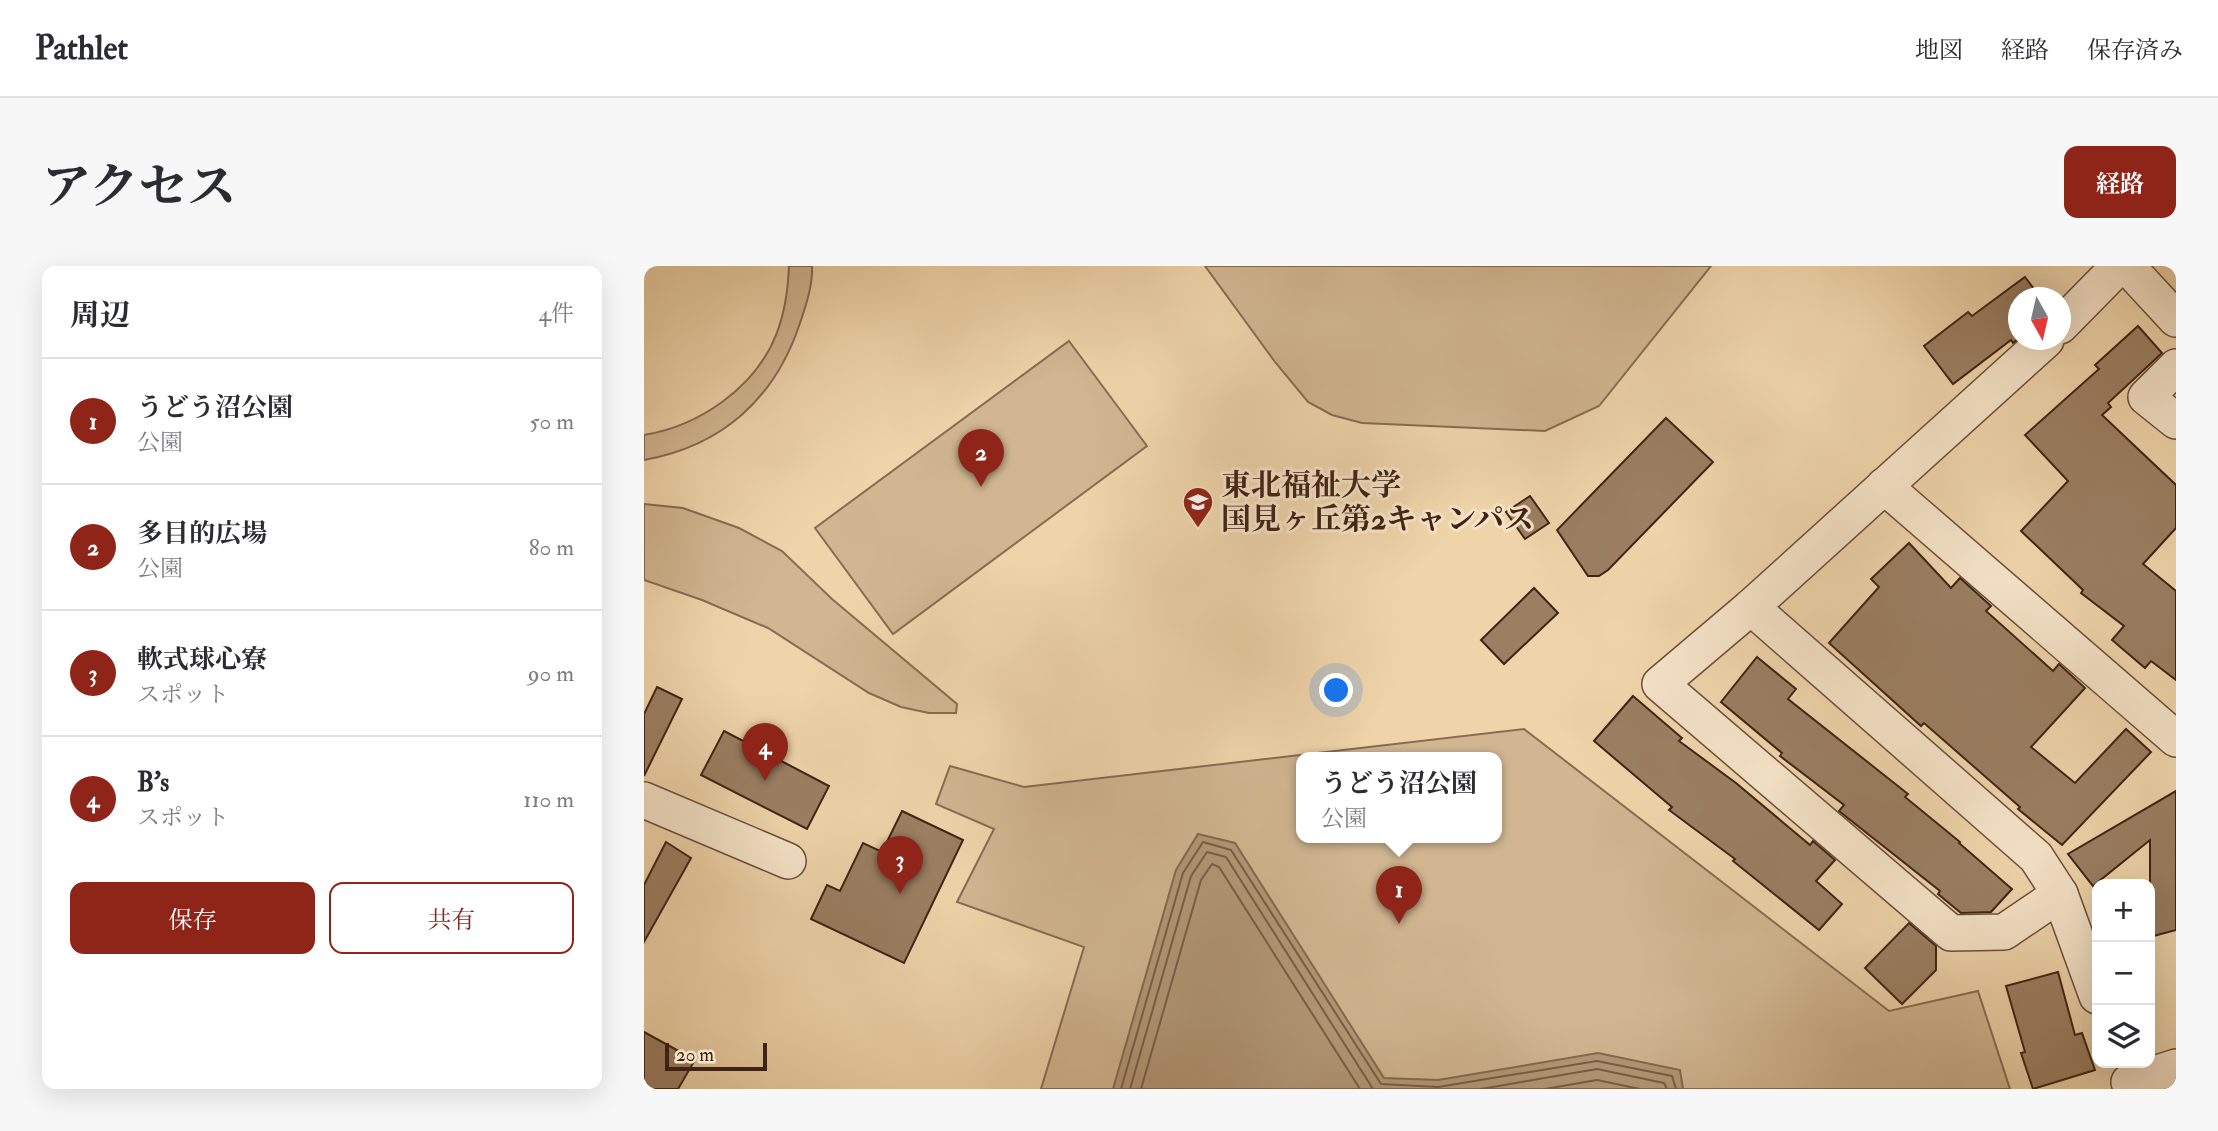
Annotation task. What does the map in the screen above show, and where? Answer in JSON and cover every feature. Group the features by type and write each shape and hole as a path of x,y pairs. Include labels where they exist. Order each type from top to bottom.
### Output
{"street":[{"path":"2071,316 2119,266"},
{"path":"2127,266 2176,319"},
{"path":"2035,350 1751,607 1660,684 1951,933 2004,932 2060,894"},
{"path":"2176,367 2146,397 2176,421"},
{"path":"1884,486 2176,739"},
{"path":"1751,607 2035,857 2060,894 2092,982"},
{"path":"644,800 788,861"},
{"path":"2128,1078 2176,1067"}],"shaded area":[{"path":"789,266 812,266 809,295 789,350 760,396 742,415 721,431 672,453 644,460 644,435 685,423 704,413 723,402 754,372 767,354 779,327 786,301"},
{"path":"1205,266 1711,266 1599,406 1545,431 1362,423 1332,415 1308,402 1275,362"},
{"path":"1069,341 1147,446 893,634 815,528"},
{"path":"644,504 683,508 739,528 782,551 832,599 957,704 956,713 929,713 901,707 869,693 768,628 702,600 644,580"},
{"path":"1524,729 1889,1011 1978,991 2010,1089 1041,1089 1084,947 957,902 994,829 936,804 950,766 1024,787 1296,755 1296,843 1502,843 1502,752 1326,752"}],"water":[{"path":"1198,834 1235,843 1384,1078 1438,1080 1598,1053 1680,1070 1683,1089 1113,1089 1176,870"}],"building":[{"path":"2025,277 2033,287 2011,287"},
{"path":"2008,290 2008,342 1953,384 1924,346 1968,312 1972,316"},
{"path":"2138,326 2162,353 2108,403 2111,407 2102,415 2176,485 2176,528 2143,564 2176,591 2176,680 2151,661 2145,668 2112,640 2124,626 2081,593 2083,590 2021,531 2068,481 2025,435 2099,369 2095,365"},
{"path":"1666,418 1713,462 1608,570 1599,576 1588,576 1557,530"},
{"path":"1530,496 1549,523 1525,539 1506,512"},
{"path":"1909,543 1951,588 1960,578 1991,606 1986,611 2053,671 2059,664 2085,688 2031,747 2075,783 2126,729 2151,752 2062,845 2018,809 2020,807 1924,723 1921,726 1829,643 1879,587 1871,579"},
{"path":"1534,588 1558,613 1504,664 1481,640"},
{"path":"1757,657 1796,689 1788,699 1908,794 1905,797 2012,889 1991,912 1961,913 1938,894 1940,891 1839,811 1844,805 1780,756 1782,753 1721,702"},
{"path":"657,687 682,699 644,776 644,714"},
{"path":"1633,696 1682,738 1679,741 1736,783 1810,845 1813,841 1835,860 1816,881 1842,904 1819,930 1733,861 1735,859 1669,810 1672,807 1594,741"},
{"path":"724,731 829,786 807,829 701,775"},
{"path":"2176,791 2176,930 2155,936 2155,879 2150,879 2150,840 2102,879 2092,879 2092,885 2068,854"},
{"path":"902,811 963,840 904,963 811,919 827,885 840,891 863,843 882,852"},
{"path":"666,842 691,858 644,942 644,885"},
{"path":"1909,923 1936,946 1936,970 1902,1004 1865,968"},
{"path":"2058,972 2075,1035 2082,1033 2092,1068 2095,1070 2033,1089 2021,1053 2025,1052 2006,986"},
{"path":"644,1032 695,1060 678,1089 644,1089"}],"place":[{"name":"多目的広場","path":"981,487"},
{"name":"東北福祉大学 国見ヶ丘第2キャンパス","path":"1198,529"},
{"name":"B's","path":"765,781"},
{"name":"軟式球心寮","path":"900,894"},
{"name":"うどう沼公園","path":"1399,924"}]}
